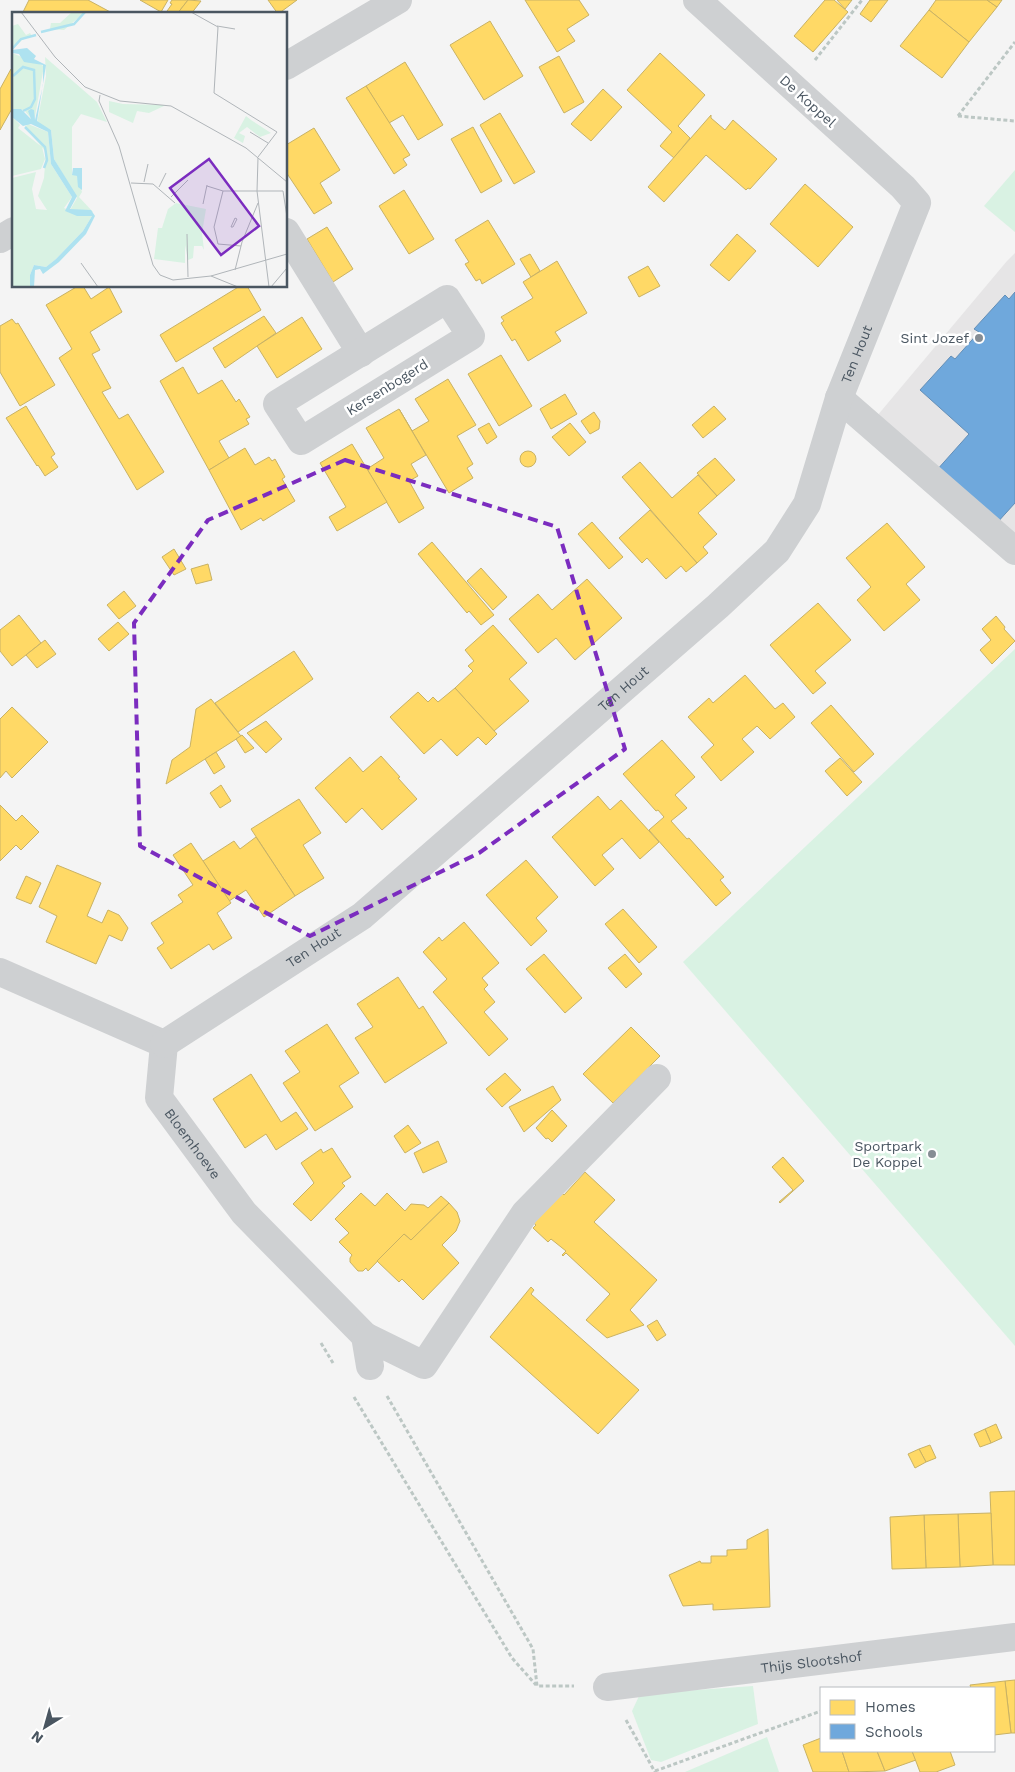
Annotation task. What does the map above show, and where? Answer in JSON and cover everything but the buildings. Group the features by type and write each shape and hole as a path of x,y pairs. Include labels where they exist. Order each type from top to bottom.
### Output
{"street":[{"path":"288,65 398,0"},
{"name":"De Koppel","path":"696,0 903,187 917,203"},
{"name":"Ten Hout","path":"164,1044 362,916 718,606 777,550 807,504 839,398 917,203"},
{"path":"0,240 12,232"},
{"path":"288,235 361,353"},
{"name":"Kersenbogerd","path":"447,299 471,336 301,441 277,404 361,353 447,299"},
{"path":"839,398 1015,551"},
{"path":"0,972 164,1044"},
{"name":"Bloemhoeve","path":"164,1044 159,1098 244,1213 365,1336"},
{"path":"365,1336 424,1364 525,1214 656,1078"},
{"path":"365,1336 370,1366"},
{"name":"Thijs Slootshof","path":"608,1687 1015,1637"}],"path":[{"path":"794,87 862,0"},
{"path":"1015,42 958,116 1015,121"},
{"path":"318,1338 333,1363"},
{"path":"370,1366 533,1649 537,1686"},
{"path":"354,1397 512,1658 537,1686 608,1687 655,1772 820,1711"}],"highlighted area":[{"path":"345,460 557,527 625,749 479,853 310,936 140,846 134,623 208,520"}],"shaded area":[{"name":"Sint Jozef","path":"1015,253 1015,543 877,416"}],"green space":[{"path":"1015,170 1015,232 984,206"},
{"name":"Sportpark De Koppel","path":"1015,649 1015,1346 683,962"},
{"path":"753,1686 758,1724 661,1762 651,1760 632,1711 640,1694"},
{"path":"767,1737 779,1772 685,1772"}],"place":[{"name":"Sint Jozef","path":"979,338"},
{"name":"Sportpark De Koppel","path":"932,1154"}]}
